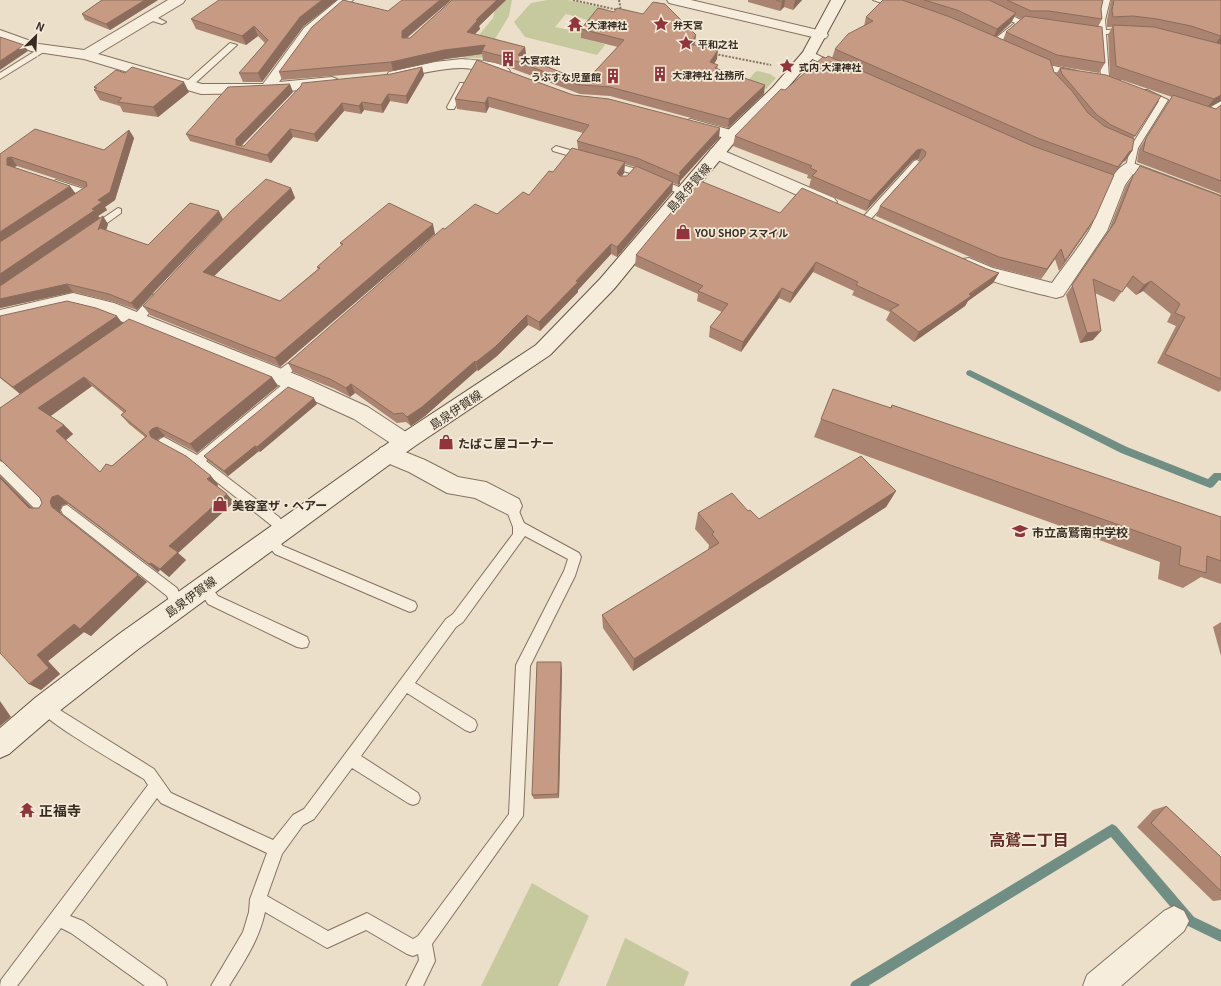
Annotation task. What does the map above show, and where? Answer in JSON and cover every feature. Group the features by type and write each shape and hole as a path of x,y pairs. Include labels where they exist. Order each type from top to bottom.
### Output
{"street":[{"path":"86,55 178,0"},
{"path":"267,88 309,31 346,0"},
{"path":"674,0 821,35"},
{"name":"島泉伊賀線","path":"0,745 44,707 128,642 203,587 396,448 543,350 606,284 732,136 796,70 809,54 821,35 838,0"},
{"path":"0,34 43,50 86,55 201,89 221,90 267,88 297,90 346,80"},
{"path":"377,77 446,64 475,63 514,76"},
{"path":"680,121 732,136"},
{"path":"717,153 861,216"},
{"path":"951,256 988,273 1056,291 1098,231 1113,183 1130,168 1221,202"},
{"path":"0,317 73,300 107,308 130,325 287,380 362,414 396,448 418,466 455,486 478,489 511,506"},
{"path":"1098,986 1174,920"}],"lane":[{"path":"877,0 902,8"},
{"path":"972,0 1019,22 1030,25 1044,25"},
{"path":"1106,0 1101,20 1102,78 1168,101 1134,148 1130,168"},
{"path":"149,17 162,22"},
{"path":"1004,48 992,42 1019,22"},
{"path":"1090,32 1102,33 1133,31"},
{"path":"188,86 233,45"},
{"path":"0,77 43,50"},
{"path":"809,54 845,71"},
{"path":"1030,60 1051,74 1084,75"},
{"path":"451,107 475,63"},
{"path":"1194,110 1209,115 1212,110 1221,105"},
{"path":"1125,143 1134,148"},
{"path":"556,149 595,160 630,175 683,192"},
{"path":"861,216 917,163"},
{"path":"45,179 87,193 68,205"},
{"path":"85,234 118,211"},
{"path":"130,325 164,288"},
{"path":"198,461 287,387 287,380 312,348"},
{"path":"164,442 198,461 275,521 279,550 410,606"},
{"path":"0,466 45,511"},
{"path":"219,986 250,939 258,914 258,899 276,849 298,820 308,814 406,685 450,623 458,618 519,535 519,527 511,506"},
{"path":"67,510 172,592 178,606"},
{"path":"258,899 327,940 367,921 413,948 424,942 516,816 523,665 570,572 575,557 519,527"},
{"path":"203,587 213,600 302,642"},
{"path":"406,685 470,725"},
{"path":"44,707 63,721 149,774 166,798 276,849"},
{"path":"350,758 413,798"},
{"path":"7,986 157,786"},
{"path":"57,918 77,927 151,984"},
{"path":"414,986 427,961 424,942"}],"path":[{"path":"573,0 626,12"},
{"path":"619,0 621,11"},
{"path":"711,53 796,70"}],"green space":[{"path":"497,0 512,0 509,16 484,57 464,58 462,56 493,18"},
{"path":"547,0 568,0 608,9 594,22 566,14 555,27 585,33 581,38 604,44 605,45 597,55 525,37 514,22 531,3"},
{"path":"758,71 770,74 776,78 766,89 747,82 755,72"},
{"path":"532,883 589,916 558,986 481,986"},
{"path":"625,938 689,972 684,986 606,986"}],"building":[{"path":"102,0 145,0 106,24 82,14"},
{"path":"219,0 322,0 300,17 258,73 239,73 268,40 254,26 242,36 191,19"},
{"path":"343,0 388,11 402,0 440,0 402,31 402,38 410,38 452,0 497,0 476,20 478,20 467,32 525,47 518,55 585,82 624,40 581,29 598,8 614,12 617,8 643,14 653,2 665,4 696,35 690,44 718,50 710,62 718,65 715,68 765,85 729,119 610,87 580,85 502,56 482,51 485,45 444,50 391,62 279,72 312,27"},
{"path":"883,0 902,0 950,17 1050,60 1054,72 1072,91 1088,113 1104,126 1134,139 1132,151 1130,151 1118,167 1040,139 835,49 848,34 873,21 866,17"},
{"path":"924,0 989,0 1016,13 997,29 957,10"},
{"path":"1007,0 1103,0 1101,9 1102,19 1049,11 1031,11"},
{"path":"1114,0 1221,0 1221,36 1191,26 1157,19 1133,16 1113,17 1112,10"},
{"path":"1025,16 1102,27 1105,63 1057,55 1006,32"},
{"path":"1113,25 1154,27 1221,44 1221,95 1214,99 1116,66"},
{"path":"0,37 24,45 0,61"},
{"path":"828,56 1033,146 1114,175 1095,218 1065,261 1061,249 1047,269 999,257 880,206 925,156 926,152 922,149 917,150 870,201 812,176 817,171 810,168 812,166 735,136 781,89 785,90 823,57 826,58"},
{"path":"477,60 573,95 609,99 720,128 679,173 681,174 679,176 637,158 577,141 589,125 488,97 485,103 455,99"},
{"path":"132,67 184,82 153,107 118,102 122,98 94,90 97,88 94,87 116,70 125,73"},
{"path":"422,67 406,96 388,94 381,105 362,102 359,106 342,103 314,134 290,129 267,155 186,134 228,87 290,84 236,139 236,145 244,146 301,86 302,83 391,74"},
{"path":"1060,68 1106,75 1161,96 1135,136 1111,125 1096,114 1062,74"},
{"path":"1173,95 1216,109 1221,105 1221,181 1143,151 1146,138"},
{"path":"35,129 104,150 129,130 110,192 98,200 102,202 92,209 95,210 0,274 0,242 87,186 86,182 11,157 7,158 7,165 70,186 0,232 0,154"},
{"path":"572,148 625,162 617,173 620,176 627,176 636,166 673,182 617,247 611,244 576,281 578,282 539,322 527,315 495,347 476,362 475,361 422,407 407,417 403,413 394,414 351,384 346,388 330,379 288,363 443,228 445,229 475,204 497,214 523,192 529,195 549,171 553,172"},
{"path":"1140,166 1221,196 1221,379 1165,354 1185,317 1175,313 1180,304 1151,281 1144,285 1133,276 1122,292 1093,279 1101,331 1087,333 1072,285 1115,222 1133,176"},
{"path":"266,179 291,188 203,272 280,301 320,268 317,267 343,244 340,243 389,203 433,224 275,358 143,306 230,212"},
{"path":"698,180 780,213 802,188 999,273 969,294 971,296 919,332 890,310 899,305 856,285 858,282 816,262 793,293 782,288 743,342 710,327 728,304 698,291 703,286 636,255"},
{"path":"190,203 219,211 131,303 109,294 67,284 0,299 0,286 103,216 98,230 100,228 148,245"},
{"path":"67,301 96,308 117,316 13,387 0,377 0,316"},
{"path":"129,319 272,377 190,444 157,427 149,432 151,437 186,456 211,476 207,479 227,494 169,546 178,552 160,569 151,563 149,564 58,495 52,497 50,502 52,507 138,575 80,629 74,624 37,655 49,668 29,684 0,653 0,478 29,508 39,508 42,503 40,498 0,459 0,408","holes":["84,377 126,411 121,415 147,436 112,466 106,464 100,472 56,431 64,425 38,408"]},
{"path":"288,387 314,398 257,447 255,446 224,471 204,456"},
{"path":"833,389 891,408 892,405 1221,517 1221,561 1207,556 1206,573 1179,565 1181,547 821,419"},
{"path":"861,456 896,491 634,659 602,615 719,543 712,534 714,532 698,513 732,493 748,511 750,510 759,519"},
{"path":"537,662 561,662 558,794 532,795"},
{"path":"1166,806 1221,857 1221,891 1151,823"}],"waterway":[{"path":"970,373 1124,450 1210,484 1217,476 1221,477"},
{"path":"856,986 1112,830 1190,921 1221,936"}],"place":[{"name":"大津神社","path":"575,24"},
{"name":"弁天宮","path":"661,24"},
{"name":"平和之社","path":"686,43"},
{"name":"大宮戎社","path":"508,59"},
{"name":"式内 大津神社","path":"787,66"},
{"name":"大津神社 社務所","path":"660,74"},
{"name":"うぶすな児童館","path":"613,76"},
{"name":"YOU SHOP スマイル","path":"683,232"},
{"name":"たばこ屋コーナー","path":"446,442"},
{"name":"美容室ザ・ヘアー","path":"220,504"},
{"name":"市立高鷲南中学校","path":"1020,531"},
{"name":"正福寺","path":"27,810"}],"district":[{"name":"高鷲二丁目","path":"1029,839"}]}
